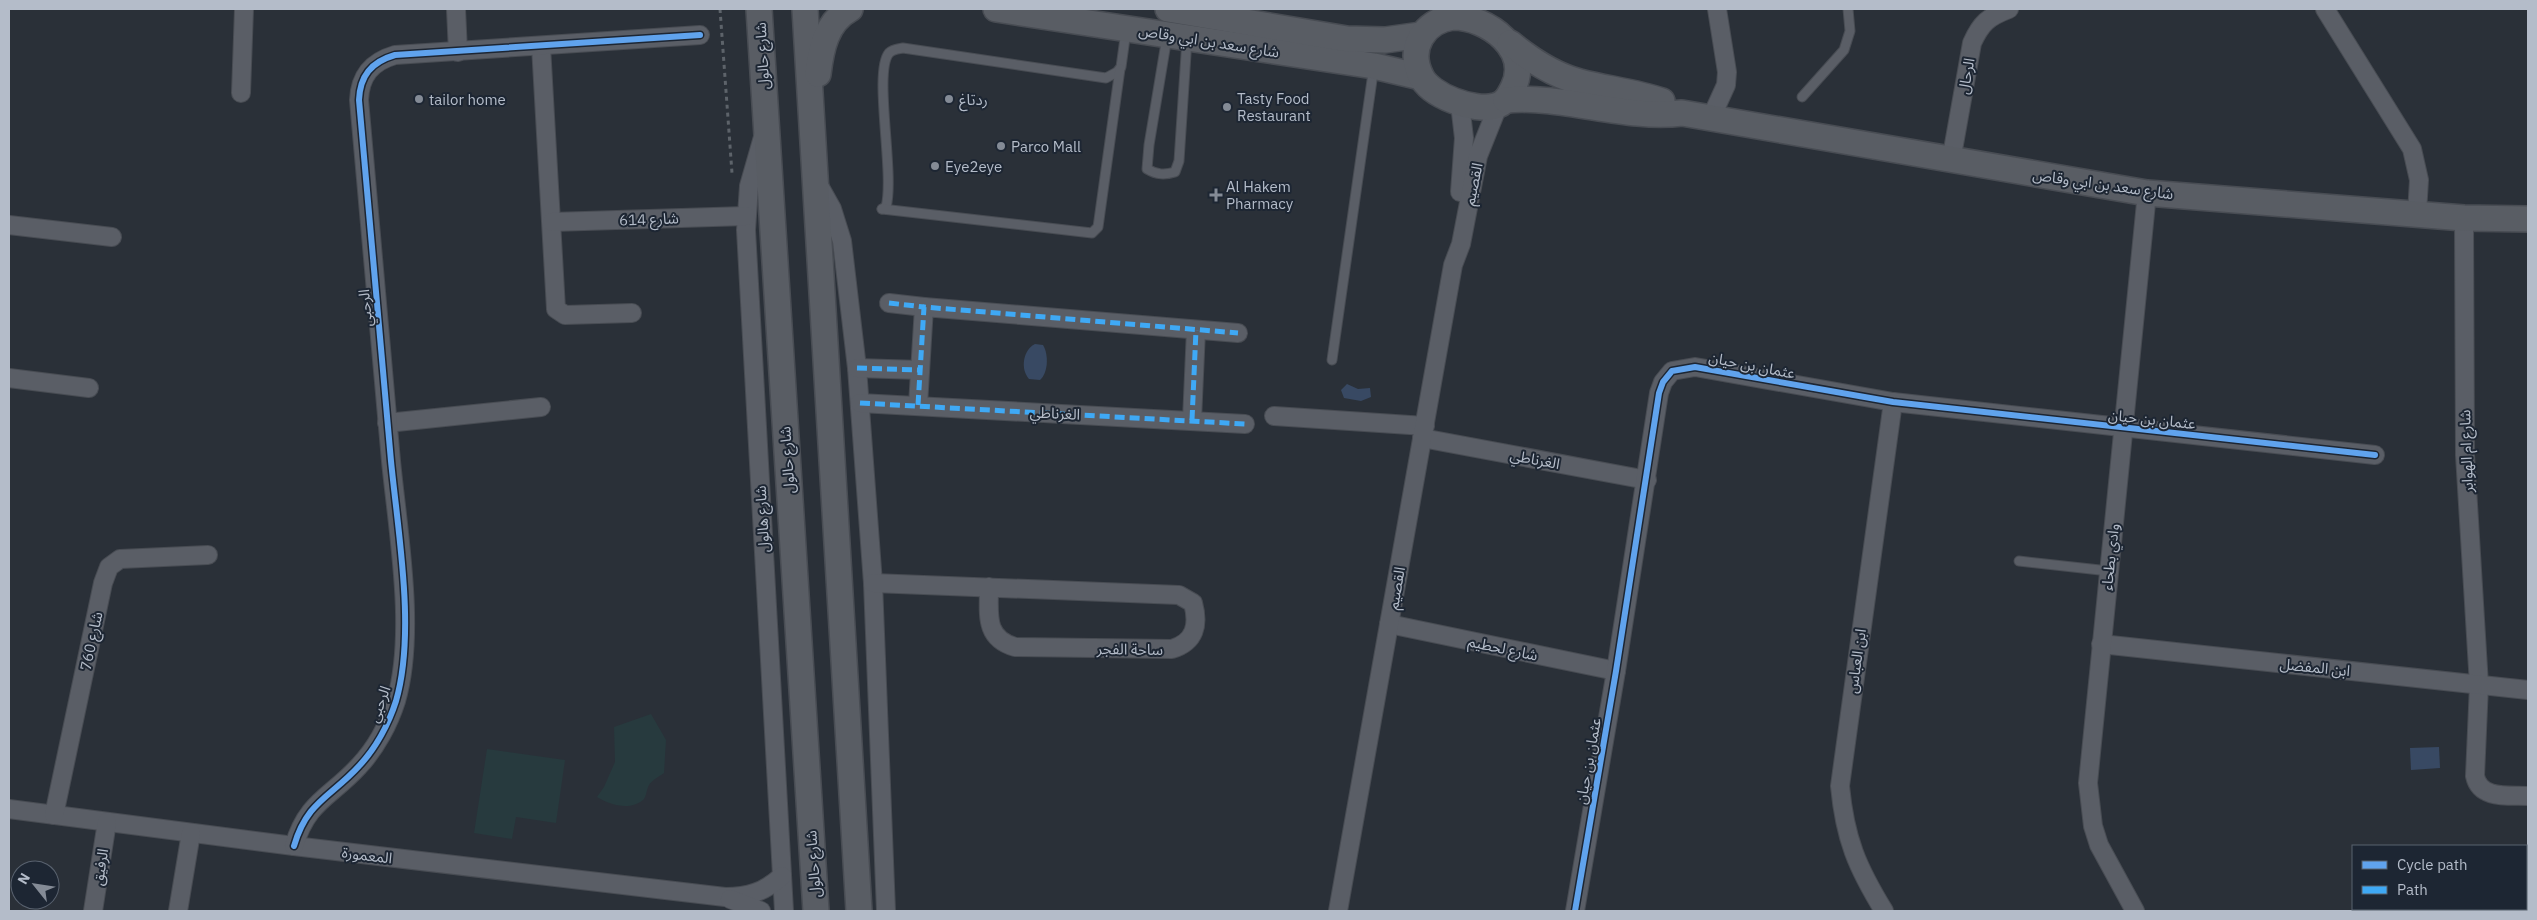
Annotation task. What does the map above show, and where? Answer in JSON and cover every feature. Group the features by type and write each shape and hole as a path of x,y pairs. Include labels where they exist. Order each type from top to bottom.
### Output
{"street":[{"path":"241,93 244,9"},
{"path":"456,9 458,52"},
{"name":"شارع حالول","path":"759,9 816,911"},
{"path":"805,9 811,136 859,911"},
{"path":"811,136 821,51 826,34 838,18 850,9"},
{"name":"شارع سعد بن ابي وقاص","path":"996,9 1374,66 1421,77"},
{"name":"شارع سعد بن ابي وقاص","path":"1168,9 1347,39 1385,40 1424,24"},
{"path":"1711,118 1726,85 1727,72 1717,9"},
{"name":"الرحال","path":"1951,161 1972,43 1978,28 1993,15 2009,9"},
{"path":"2325,9 2412,149 2419,180 2417,213"},
{"path":"1466,14 1510,43 1515,52 1518,67 1515,83 1502,103 1481,108 1460,104 1428,85 1421,77 1416,55 1424,24 1430,24 1446,18 1460,17 1466,14"},
{"name":"الرحبي","path":"294,846 298,832 314,805 359,766 375,744 388,721 400,681 403,660 403,597 359,88 364,76 372,66 382,59 395,55 700,35"},
{"name":"شارع سعد بن ابي وقاص","path":"1510,43 1531,59 1554,72 1579,82 1651,97 1682,113"},
{"path":"541,46 556,309 565,315 632,313"},
{"name":"شارع سعد بن ابي وقاص","path":"1502,103 1540,99 1657,114 1682,113 1951,161 2147,193 2464,218 2528,219"},
{"name":"القصيم","path":"1453,265 1461,244 1478,156 1502,103"},
{"name":"القصيم","path":"1338,911 1453,265 1453,242 1464,156 1460,104"},
{"name":"شارع هالول","path":"766,130 749,186 746,216 784,911"},
{"path":"814,175 832,209 842,241 857,368 873,583 886,911"},
{"name":"وادي بطحاء","path":"2134,911 2099,845 2090,806 2088,783 2147,193"},
{"name":"شارع 614","path":"552,222 746,216"},
{"name":"شارع ام الهوابر","path":"2464,218 2465,455 2479,685 2477,782 2486,792 2528,796"},
{"path":"9,225 112,236"},
{"path":"889,303 1238,332"},
{"path":"918,405 924,307"},
{"path":"1192,420 1196,330"},
{"name":"عثمان بن حيان","path":"1575,911 1647,480 1659,393 1663,382 1672,371 1683,367 1695,367 1893,402 2124,429 2375,455"},
{"path":"857,368 920,370"},
{"path":"9,378 89,388"},
{"name":"ابن العباس","path":"1884,911 1862,875 1851,848 1843,815 1840,786 1893,402"},
{"name":"الغرناطي","path":"860,403 1245,424"},
{"path":"387,423 542,407"},
{"name":"الغرناطي","path":"1274,416 1424,432 1647,480"},
{"name":"شارع 760","path":"54,815 103,583 109,567 120,559 208,555"},
{"name":"ساحة الفجر","path":"873,583 989,587 1179,595 1193,604 1197,618 1190,639 1183,646 1172,649 1015,647 1004,644 991,628 989,587"},
{"name":"شارع لحطيم","path":"1389,624 1616,671"},
{"name":"ابن المفضل","path":"2101,644 2528,690"},
{"name":"المعمورة","path":"9,809 294,846 725,897 756,894 782,876"},
{"name":"الرفيق","path":"92,911 107,822"},
{"path":"178,911 191,833"},
{"name":"المعمورة","path":"725,897 761,911"}],"lane":[{"path":"1802,97 1844,50 1850,31 1848,9"},
{"path":"1120,68 1117,72 1106,78 903,48 894,50 888,54 883,75 889,183 886,207 882,209 1092,233 1098,227 1126,28"},
{"path":"1177,36 1179,161 1175,172 1166,175 1154,174 1147,169 1149,145 1177,36"},
{"path":"1332,360 1374,66"},
{"path":"2019,561 2109,571"}],"path":[{"path":"720,9 732,178"}],"green space":[{"path":"651,714 666,740 664,773 650,783 643,800 638,803 620,806 597,797 604,787 615,762 614,727"},
{"path":"487,749 565,760 556,823 516,817 512,839 474,833"},
{"path":"2528,888 2528,911 2411,911 2527,910"}],"water":[{"path":"1035,344 1043,345 1046,354 1047,364 1045,373 1040,380 1029,379 1024,370 1025,355"},
{"path":"1347,384 1358,389 1370,388 1371,397 1361,401 1344,398 1341,390"},
{"path":"2439,747 2440,768 2411,770 2410,748"}],"marked path":[{"path":"889,303 924,307"},
{"path":"918,405 924,307 1238,333"},
{"path":"1192,420 1196,330"},
{"path":"857,368 920,370"},
{"path":"860,403 1245,424"}],"cycle path":[{"path":"294,846 299,831 313,809 359,766 381,735 396,701 402,674 405,645 404,582 391,461 359,100 362,84 368,71 379,62 395,55 700,35"},
{"path":"1575,911 1616,671 1659,393 1663,382 1672,371 1695,367 1893,402 2375,455"}],"place":[{"name":"tailor home","path":"419,99"},
{"name":"ردتاغ","path":"949,99"},
{"name":"Tasty Food Restaurant","path":"1227,107"},
{"name":"Parco Mall","path":"1001,146"},
{"name":"Eye2eye","path":"935,166"},
{"name":"Al Hakem Pharmacy","path":"1216,195"}]}
